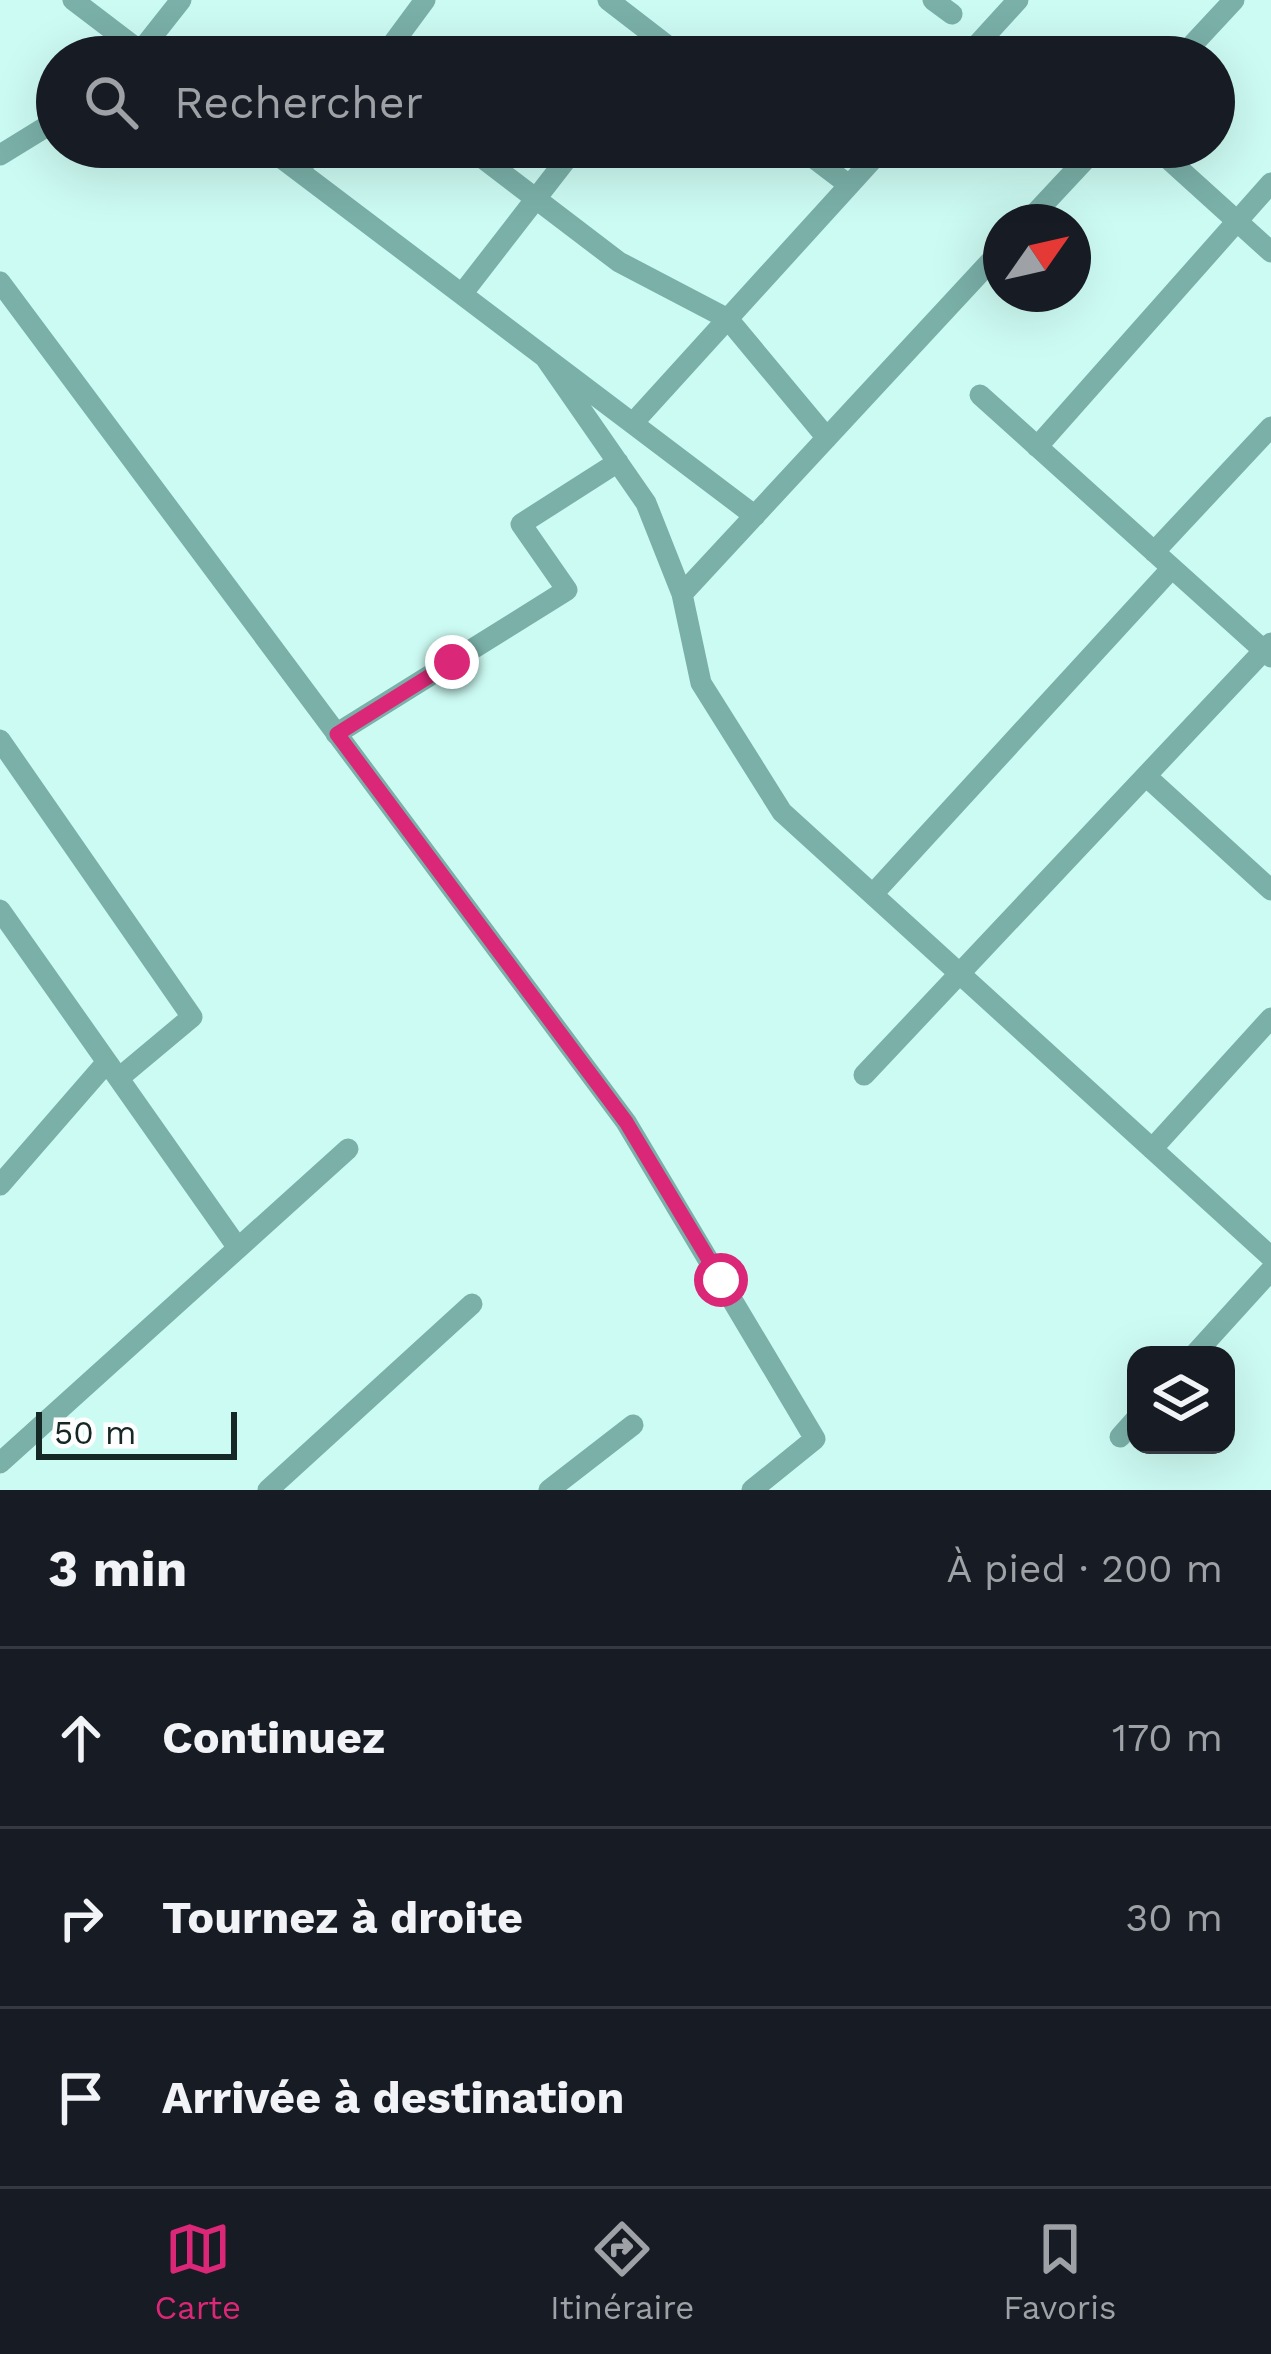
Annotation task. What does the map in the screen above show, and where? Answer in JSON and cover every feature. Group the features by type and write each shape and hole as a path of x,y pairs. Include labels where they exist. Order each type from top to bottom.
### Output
{"street":[{"path":"73,0 118,36"},
{"path":"155,36 181,0"},
{"path":"398,36 425,0"},
{"path":"608,0 641,36"},
{"path":"933,0 952,14"},
{"path":"985,36 1018,0"},
{"path":"1201,36 1234,0"},
{"path":"0,155 36,133"},
{"path":"294,168 755,516"},
{"path":"495,168 619,262 728,319 827,438"},
{"path":"462,295 560,168"},
{"path":"827,168 849,185"},
{"path":"633,423 865,168"},
{"path":"1045,204 1078,168"},
{"path":"1178,168 1271,252"},
{"path":"1037,447 1271,183"},
{"path":"682,594 983,269"},
{"path":"0,282 626,1122 815,1438 752,1490"},
{"path":"544,356 646,503 682,594 700,682 782,812 1271,1257"},
{"path":"864,1076 1269,651 980,395"},
{"path":"1154,552 1271,427"},
{"path":"337,734 567,590 521,524 618,462"},
{"path":"873,894 1172,568"},
{"path":"0,740 192,1017 113,1070 0,1185"},
{"path":"1146,776 1271,890"},
{"path":"0,910 238,1248"},
{"path":"1152,1149 1271,1018"},
{"path":"0,1463 348,1149"},
{"path":"1202,1346 1271,1270"},
{"path":"268,1490 472,1304"},
{"path":"549,1490 633,1425"},
{"path":"1120,1437 1127,1429"}],"route":[{"path":"452,662 337,734 626,1122 721,1280"}]}
